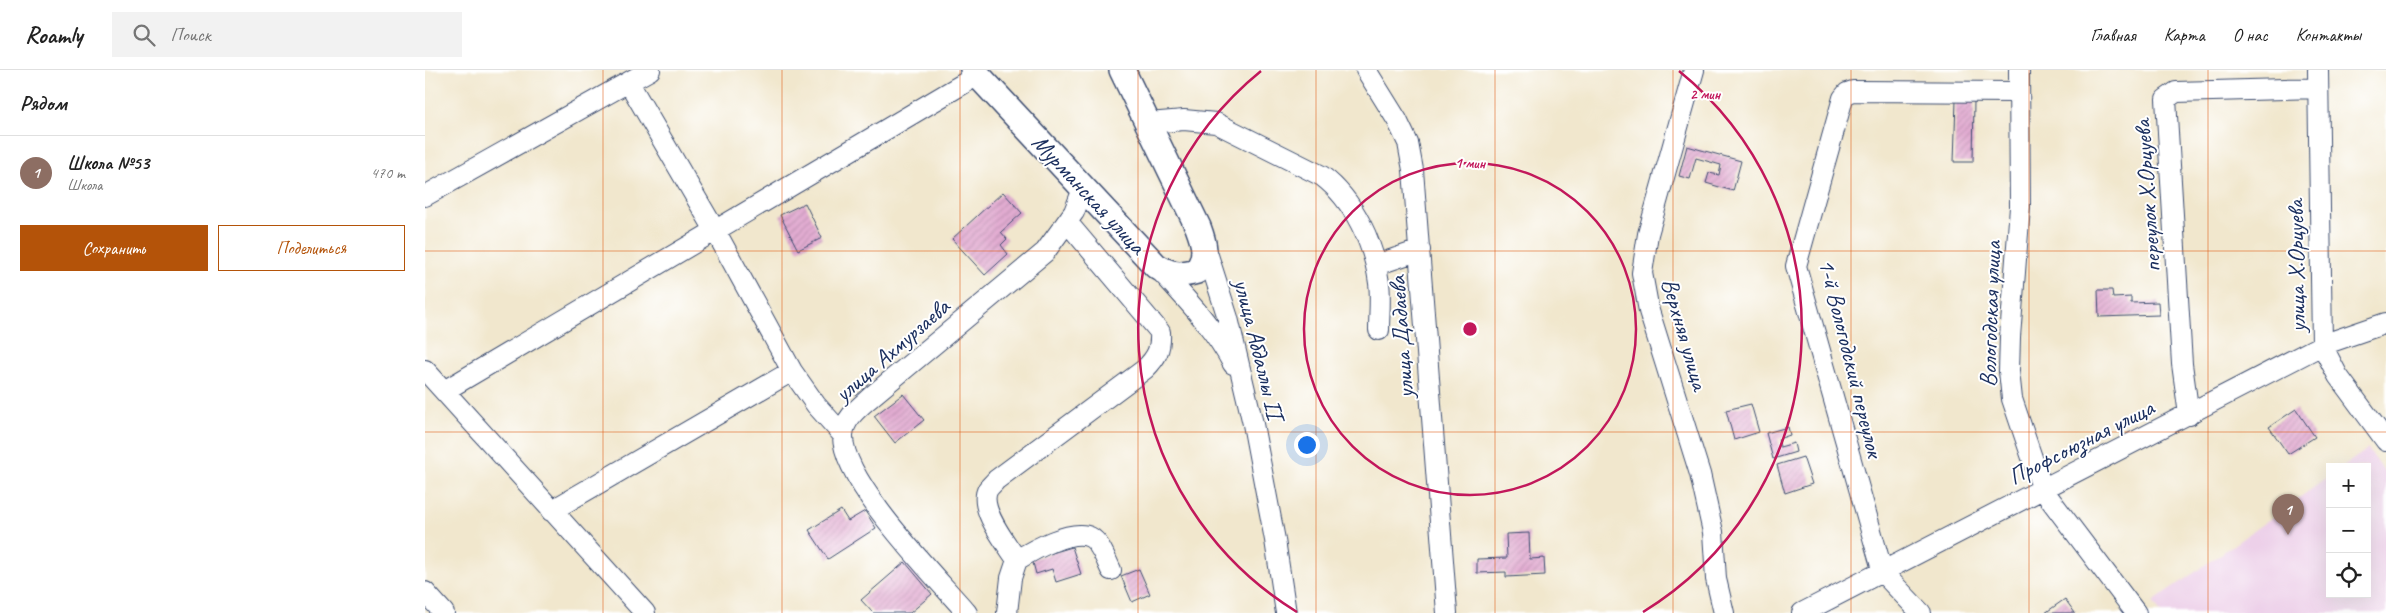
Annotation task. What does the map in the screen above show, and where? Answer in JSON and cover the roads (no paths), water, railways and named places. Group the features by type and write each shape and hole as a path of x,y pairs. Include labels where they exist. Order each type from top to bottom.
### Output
{"main road":[{"path":"1122,70 1149,123 1205,246"},
{"name":"Мурманская улица","path":"976,73 1156,266 1171,274 1184,275 1197,271 1203,263 1205,246"}],"street":[{"path":"425,196 650,70"},
{"name":"улица Дадаева","path":"1365,70 1397,120 1408,143 1413,170 1447,613"},
{"name":"Верхняя улица","path":"1693,70 1648,234 1642,273 1649,311 1701,474 1713,532 1716,579 1724,613"},
{"name":"Вологодская улица","path":"2019,70 2020,208 2009,371 2012,399 2043,490 2136,613"},
{"path":"445,391 716,232 976,73"},
{"name":"улица Х.Орцуева","path":"2318,79 2322,345 2338,376 2386,441"},
{"name":"переулок Х.Орцуева","path":"2189,415 2182,364 2166,99 2176,92 2318,79"},
{"path":"629,83 716,232 792,371 816,405 843,435"},
{"name":"1-й Вологодский переулок","path":"1883,573 1797,268 1843,98 1847,93 1853,91 2019,92"},
{"path":"1149,123 1184,120 1216,124 1322,176 1336,186 1350,206 1374,256 1379,285 1379,330"},
{"name":"улица Ахмурзаева","path":"967,613 872,502 851,462 845,448 843,435 852,415 872,396 1045,252 1067,222 1083,188"},
{"path":"1017,560 990,518 985,504 987,490 996,480 1145,369 1154,360 1161,346 1160,332 1067,222"},
{"name":"улица Абдаллы II","path":"1205,246 1228,318 1245,388 1273,530 1286,613"},
{"path":"1375,265 1419,250"},
{"path":"1156,266 1195,309 1224,348 1245,388"},
{"name":"Профсоюзная улица","path":"1802,613 1883,573 2322,345 2386,323"},
{"path":"425,370 645,613"},
{"path":"551,510 792,371"},
{"path":"1007,613 1011,578 1017,560 1033,549 1074,534 1090,537 1097,545 1111,570"},
{"path":"1883,573 1921,613"},
{"path":"425,592 444,613"}],"place":[{"name":"Школа №53","path":"2288,535"}]}
